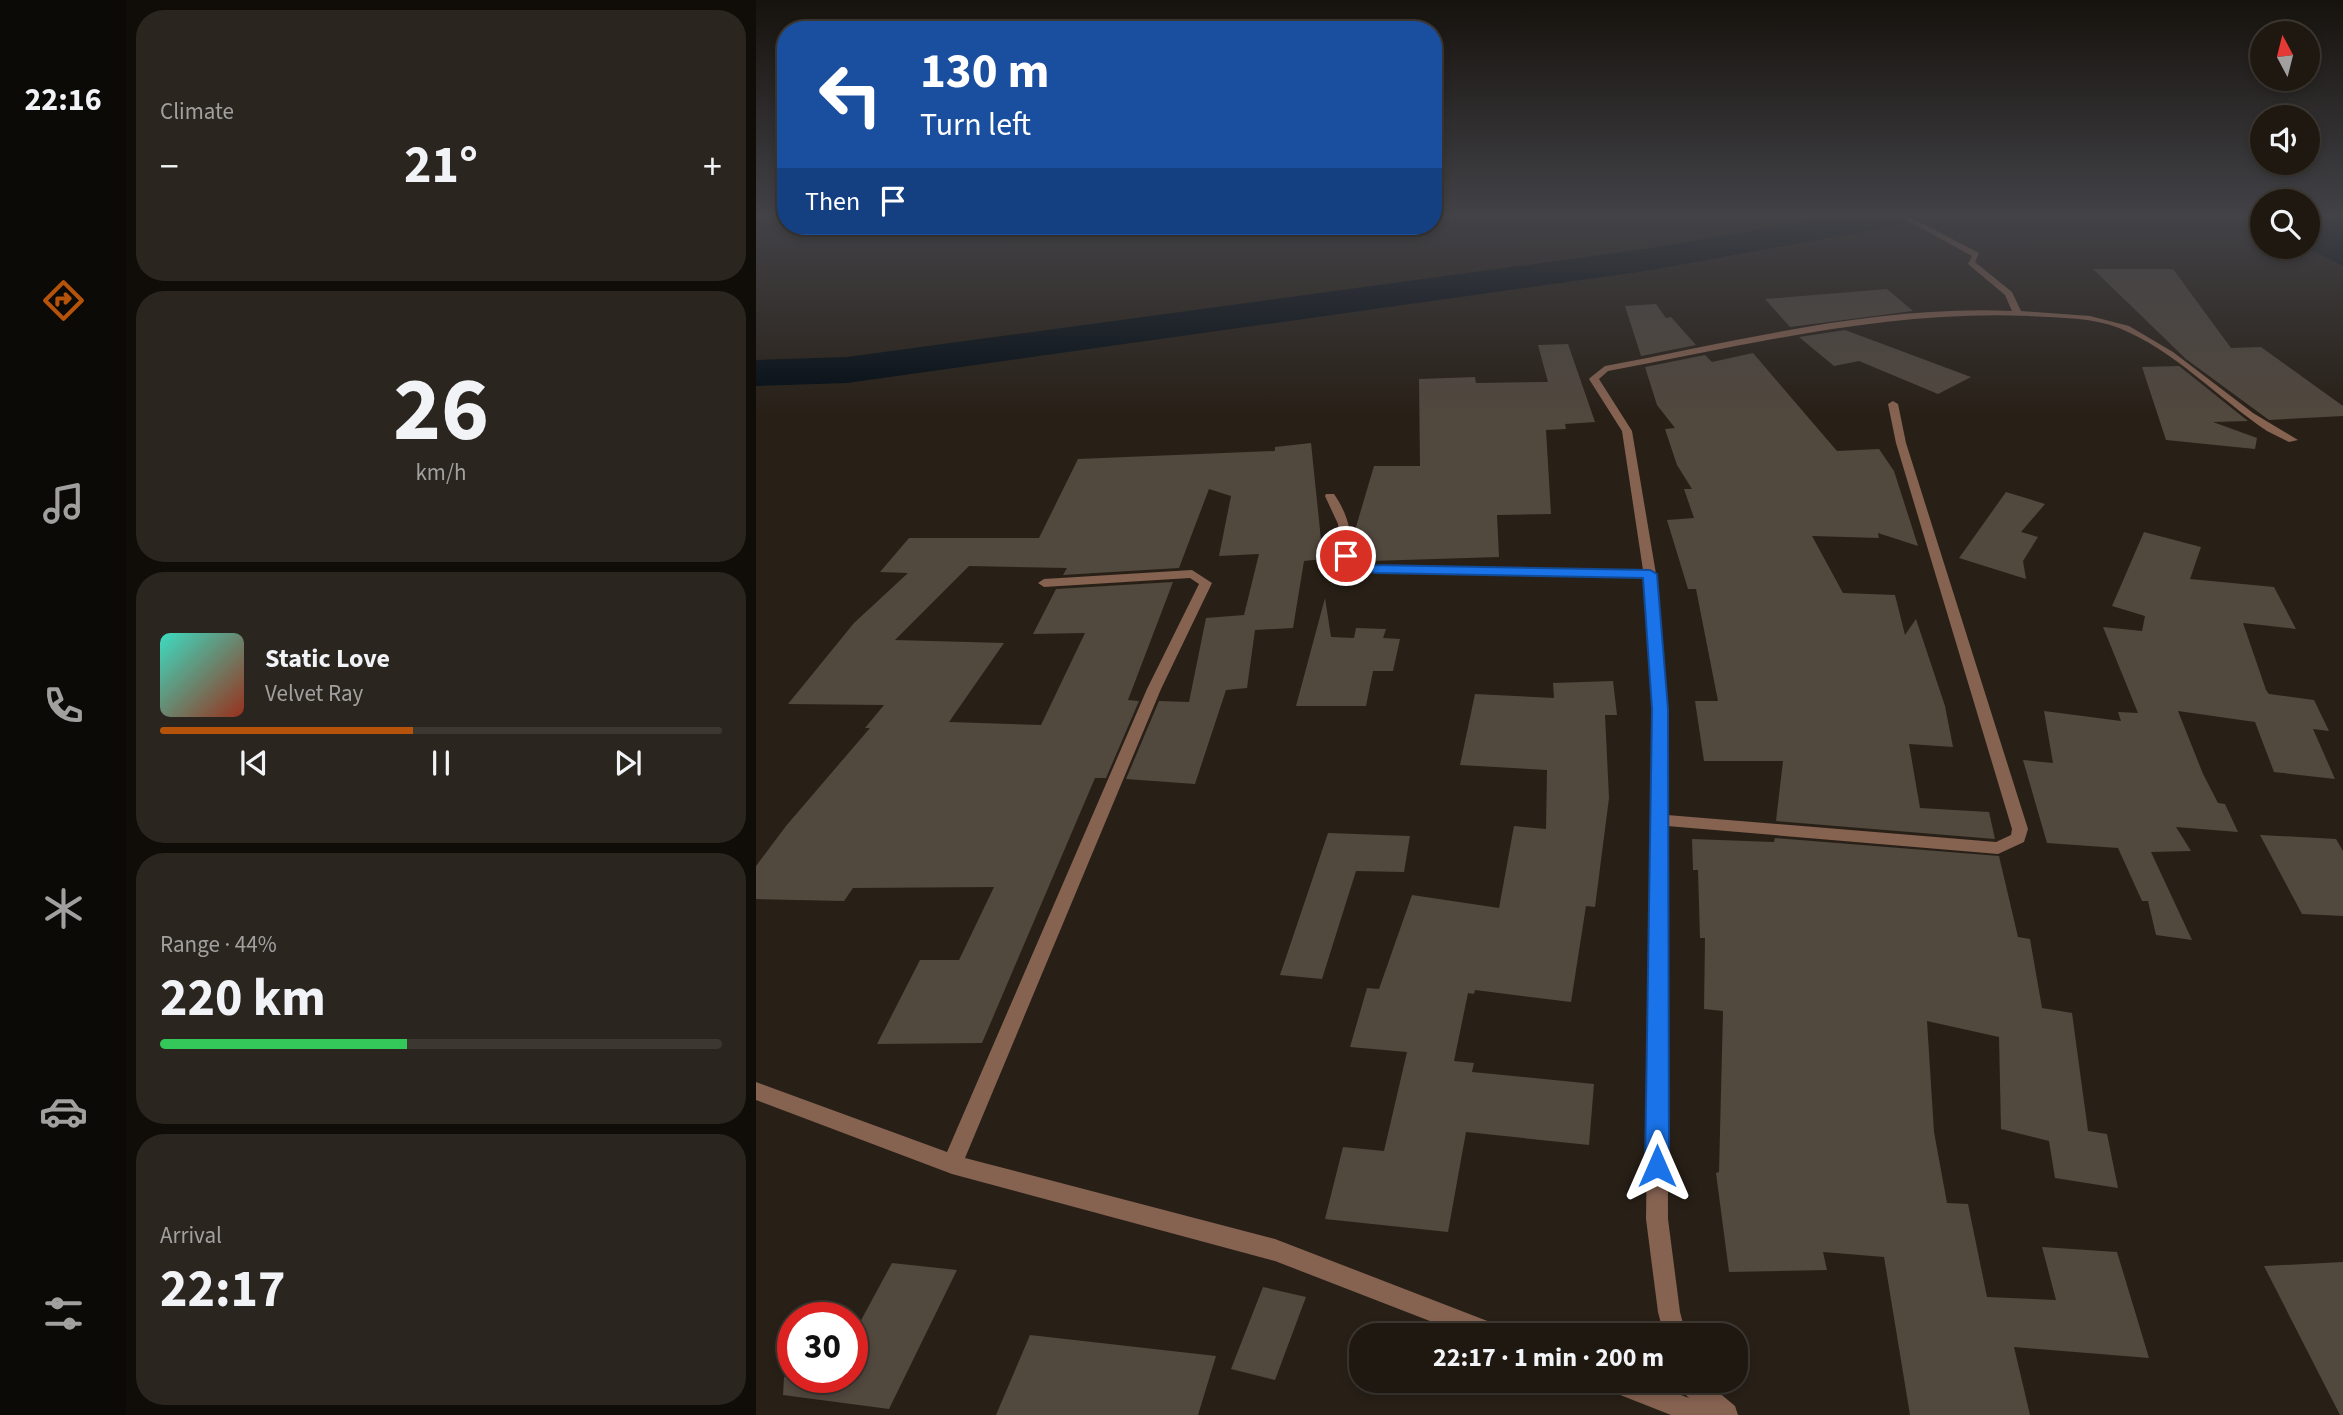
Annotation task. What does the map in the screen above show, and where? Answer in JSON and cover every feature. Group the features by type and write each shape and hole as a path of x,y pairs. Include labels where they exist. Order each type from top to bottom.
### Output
{"street":[{"path":"1995,282 2009,294 2017,312"},
{"path":"1672,1323 1657,1219 1660,709 1650,574 1627,431 1594,379 1605,369 1768,337 1935,316 2017,312 2073,317 2126,328 2196,371 2266,428 2293,440"},
{"path":"1659,820 1998,848 2018,838 2021,829 1901,443 1893,404"},
{"path":"1330,496 1343,516 1346,556 1355,564 1650,574"},
{"path":"952,1164 1154,689 1206,583 1192,574 1044,583"},
{"path":"756,1091 952,1164 1275,1250 1464,1323"},
{"path":"1644,1393 1702,1415"},
{"path":"1701,1393 1726,1415"}],"building":[{"path":"2106,282 2183,282 2231,348 2261,347 2343,406 2343,416 2269,420 2186,359"},
{"path":"1887,289 1913,311 1790,327 1765,299"},
{"path":"1656,304 1666,318 1671,317 1696,345 1641,356 1625,306"},
{"path":"1845,330 1971,377 1938,394 1859,361 1834,366 1799,337"},
{"path":"1568,344 1595,422 1565,424 1566,429 1546,430 1551,514 1497,515 1499,557 1371,561 1366,560 1366,555 1355,554 1353,537 1374,466 1420,466 1419,379 1475,377 1476,383 1548,382 1538,345"},
{"path":"1753,353 1837,451 1879,449 1894,471 1918,546 1878,533 1879,538 1812,536 1843,593 1895,595 1905,635 1916,619 1945,706 1953,747 1909,744 1920,808 1989,812 1995,839 1776,821 1783,761 1704,761 1695,701 1718,701 1696,589 1688,589 1667,520 1694,518 1684,489 1692,489 1677,465 1665,429 1675,428 1657,405 1645,367 1705,355 1712,362"},
{"path":"2179,366 2248,421 2213,422 2257,438 2255,449 2166,440 2142,367"},
{"path":"1311,443 1323,559 1304,561 1293,628 1255,630 1247,688 1226,690 1195,784 1126,779 1159,701 1189,702 1206,618 1244,615 1259,554 1219,556 1231,496 1209,489 1179,568 1063,575 1067,568 969,566 895,640 1004,643 949,722 1041,725 1085,633 1033,634 1056,589 1173,582 1128,700 1139,701 1106,778 1095,778 982,1043 877,1044 920,960 959,960 994,887 853,888 844,901 756,899 756,866 786,826 870,728 865,728 884,705 788,704 854,623 908,573 880,572 909,538 1039,538 1078,459 1275,451 1275,447"},
{"path":"2006,492 2045,504 2021,532 2038,537 2023,561 2026,579 1959,558"},
{"path":"2144,532 2201,547 2190,579 2274,587 2296,629 2243,623 2269,694 2314,700 2329,731 2313,729 2335,779 2274,772 2255,722 2178,711 2203,774 2218,803 2225,804 2238,832 2176,827 2191,851 2151,852 2192,940 2156,935 2148,901 2142,901 2118,848 2047,843 2023,760 2053,763 2044,711 2121,721 2118,712 2138,713 2103,627 2142,631 2145,616 2112,606"},
{"path":"1325,598 1331,637 1354,638 1356,628 1386,629 1383,638 1400,639 1393,671 1373,671 1366,706 1296,706"},
{"path":"1613,681 1617,715 1605,715 1609,798 1595,907 1586,906 1571,1002 1475,990 1474,994 1468,993 1454,1061 1474,1063 1472,1072 1594,1084 1589,1145 1466,1132 1448,1232 1325,1219 1343,1147 1384,1151 1407,1052 1350,1047 1367,988 1379,989 1412,895 1499,908 1514,826 1546,829 1547,770 1460,765 1475,694 1554,698 1553,683"},
{"path":"1328,833 1410,836 1404,872 1356,871 1322,979 1280,975"},
{"path":"2260,835 2336,839 2343,851 2343,916 2302,914"},
{"path":"1775,838 1999,856 2018,937 2030,939 2042,1008 2072,1013 2088,1131 2107,1134 2118,1188 2055,1178 2049,1141 2001,1129 1999,1037 1927,1021 1934,1132 1947,1203 1968,1204 1987,1297 2056,1300 2042,1247 2117,1252 2149,1358 2014,1347 2030,1415 1910,1415 1884,1257 1823,1252 1827,1270 1729,1272 1716,1173 1719,1172 1723,1011 1704,1009 1705,938 1700,938 1698,870 1693,870 1692,839 1774,842"},
{"path":"2343,1262 2343,1415 2340,1415 2264,1266"},
{"path":"892,1263 957,1270 889,1409 783,1395 868,1393 868,1307"},
{"path":"1263,1287 1306,1297 1275,1380 1231,1369"},
{"path":"1030,1335 1216,1356 1198,1415 996,1415"}],"waterway":[{"path":"756,373 847,370 1485,282"}],"route":[{"path":"1346,556 1355,564 1375,569 1650,574 1660,709 1657,1166"}]}
